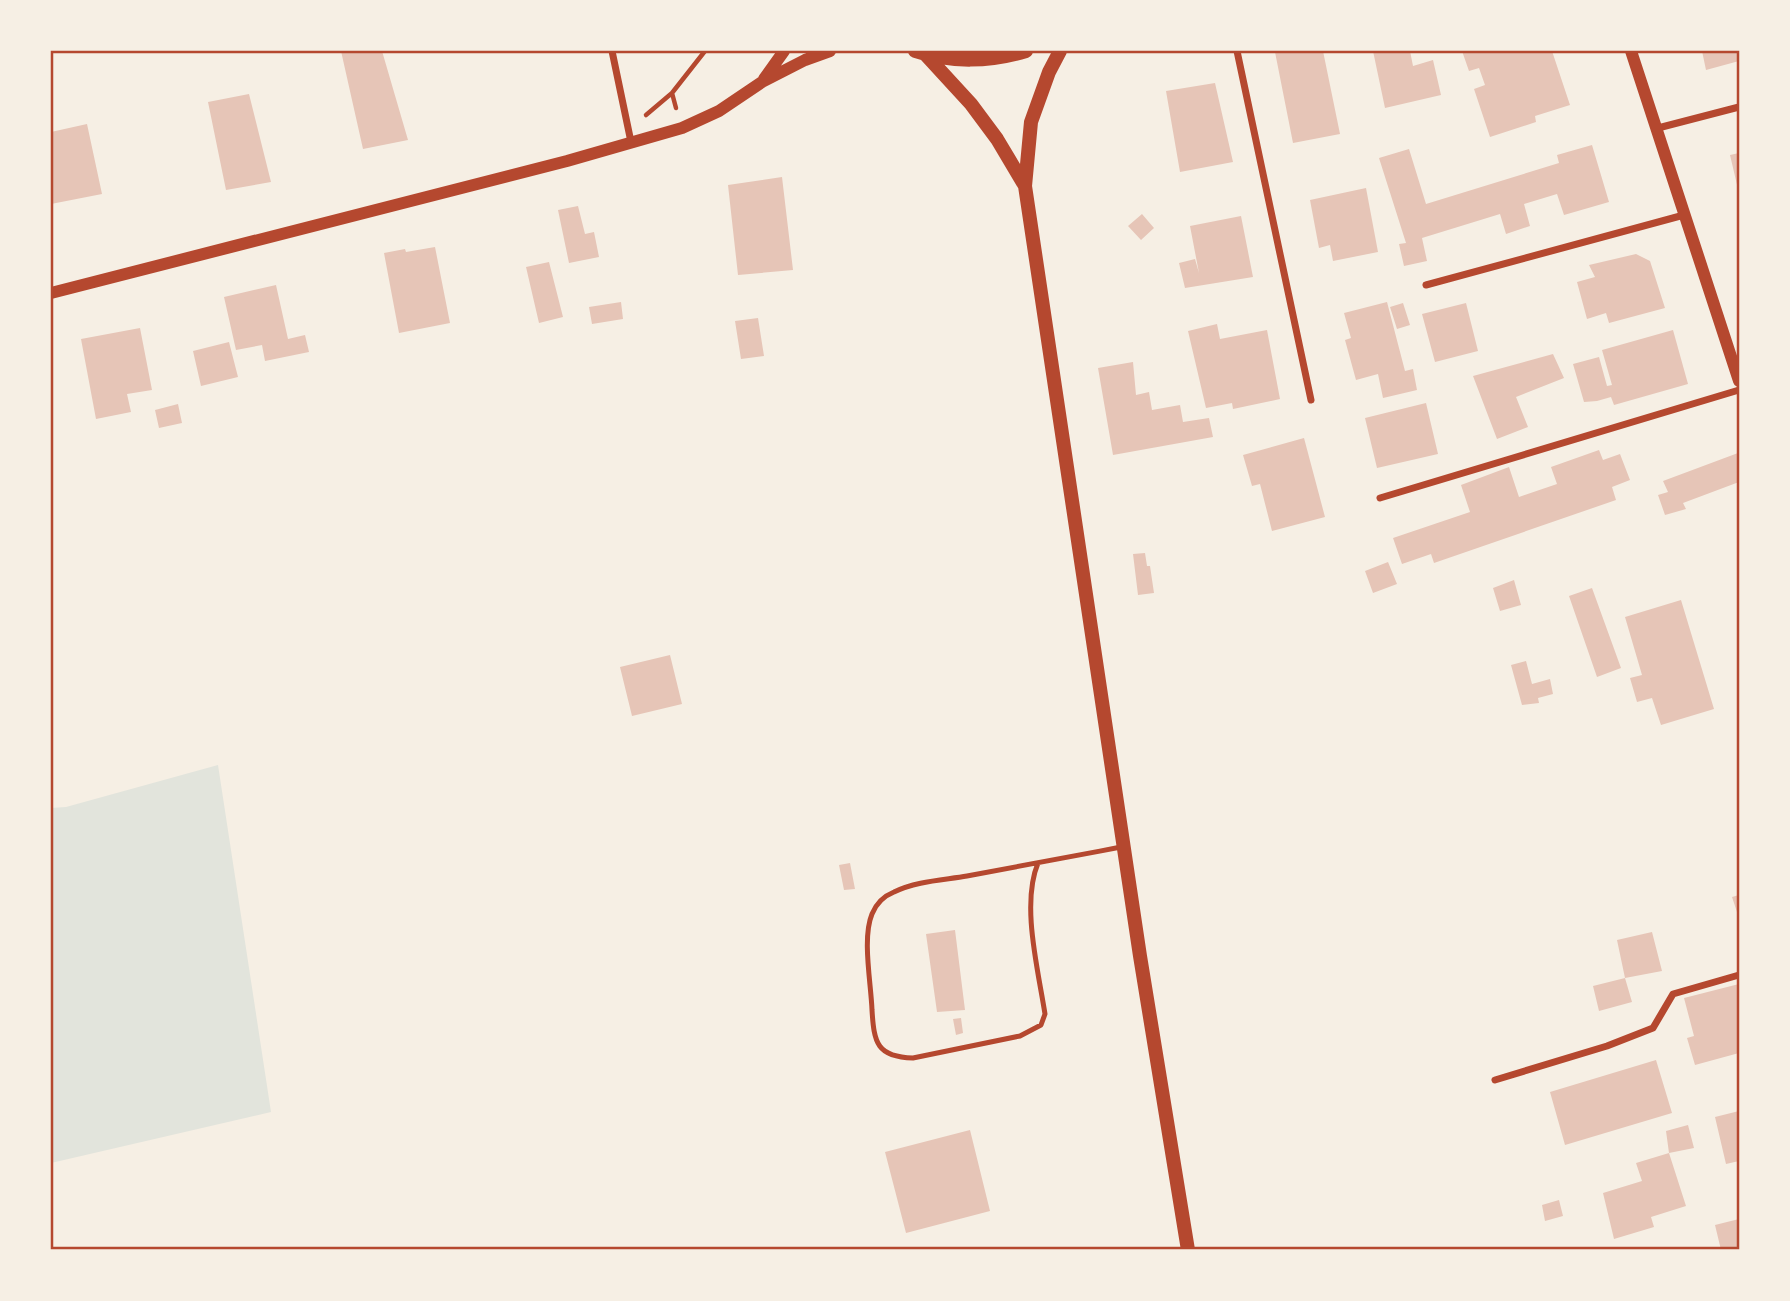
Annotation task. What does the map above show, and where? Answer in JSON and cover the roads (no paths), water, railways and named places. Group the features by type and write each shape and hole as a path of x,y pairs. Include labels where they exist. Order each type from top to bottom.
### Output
{"main road":[{"path":"921,53 971,60 1026,51"},
{"path":"1060,51 1049,72 1031,122 1026,186 1124,847 1188,1250"},
{"path":"921,53 971,104 1026,186"}],"street":[{"path":"612,51 631,142"},
{"path":"762,82 784,51"},
{"path":"51,293 567,161 682,128 719,111 762,82 805,60 830,51"},
{"path":"1237,51 1311,400"},
{"path":"1631,51 1739,381"},
{"path":"1658,128 1739,107"},
{"path":"1426,285 1684,215"},
{"path":"1380,498 1739,390"},
{"path":"1495,1080 1607,1046 1653,1028 1673,994 1739,975"}],"lane":[{"path":"1038,863 1031,880 1030,905 1045,1014 1041,1025 1020,1036 913,1058 884,1052 876,1041 873,1023 867,928 881,900 907,887 1124,847"}]}
